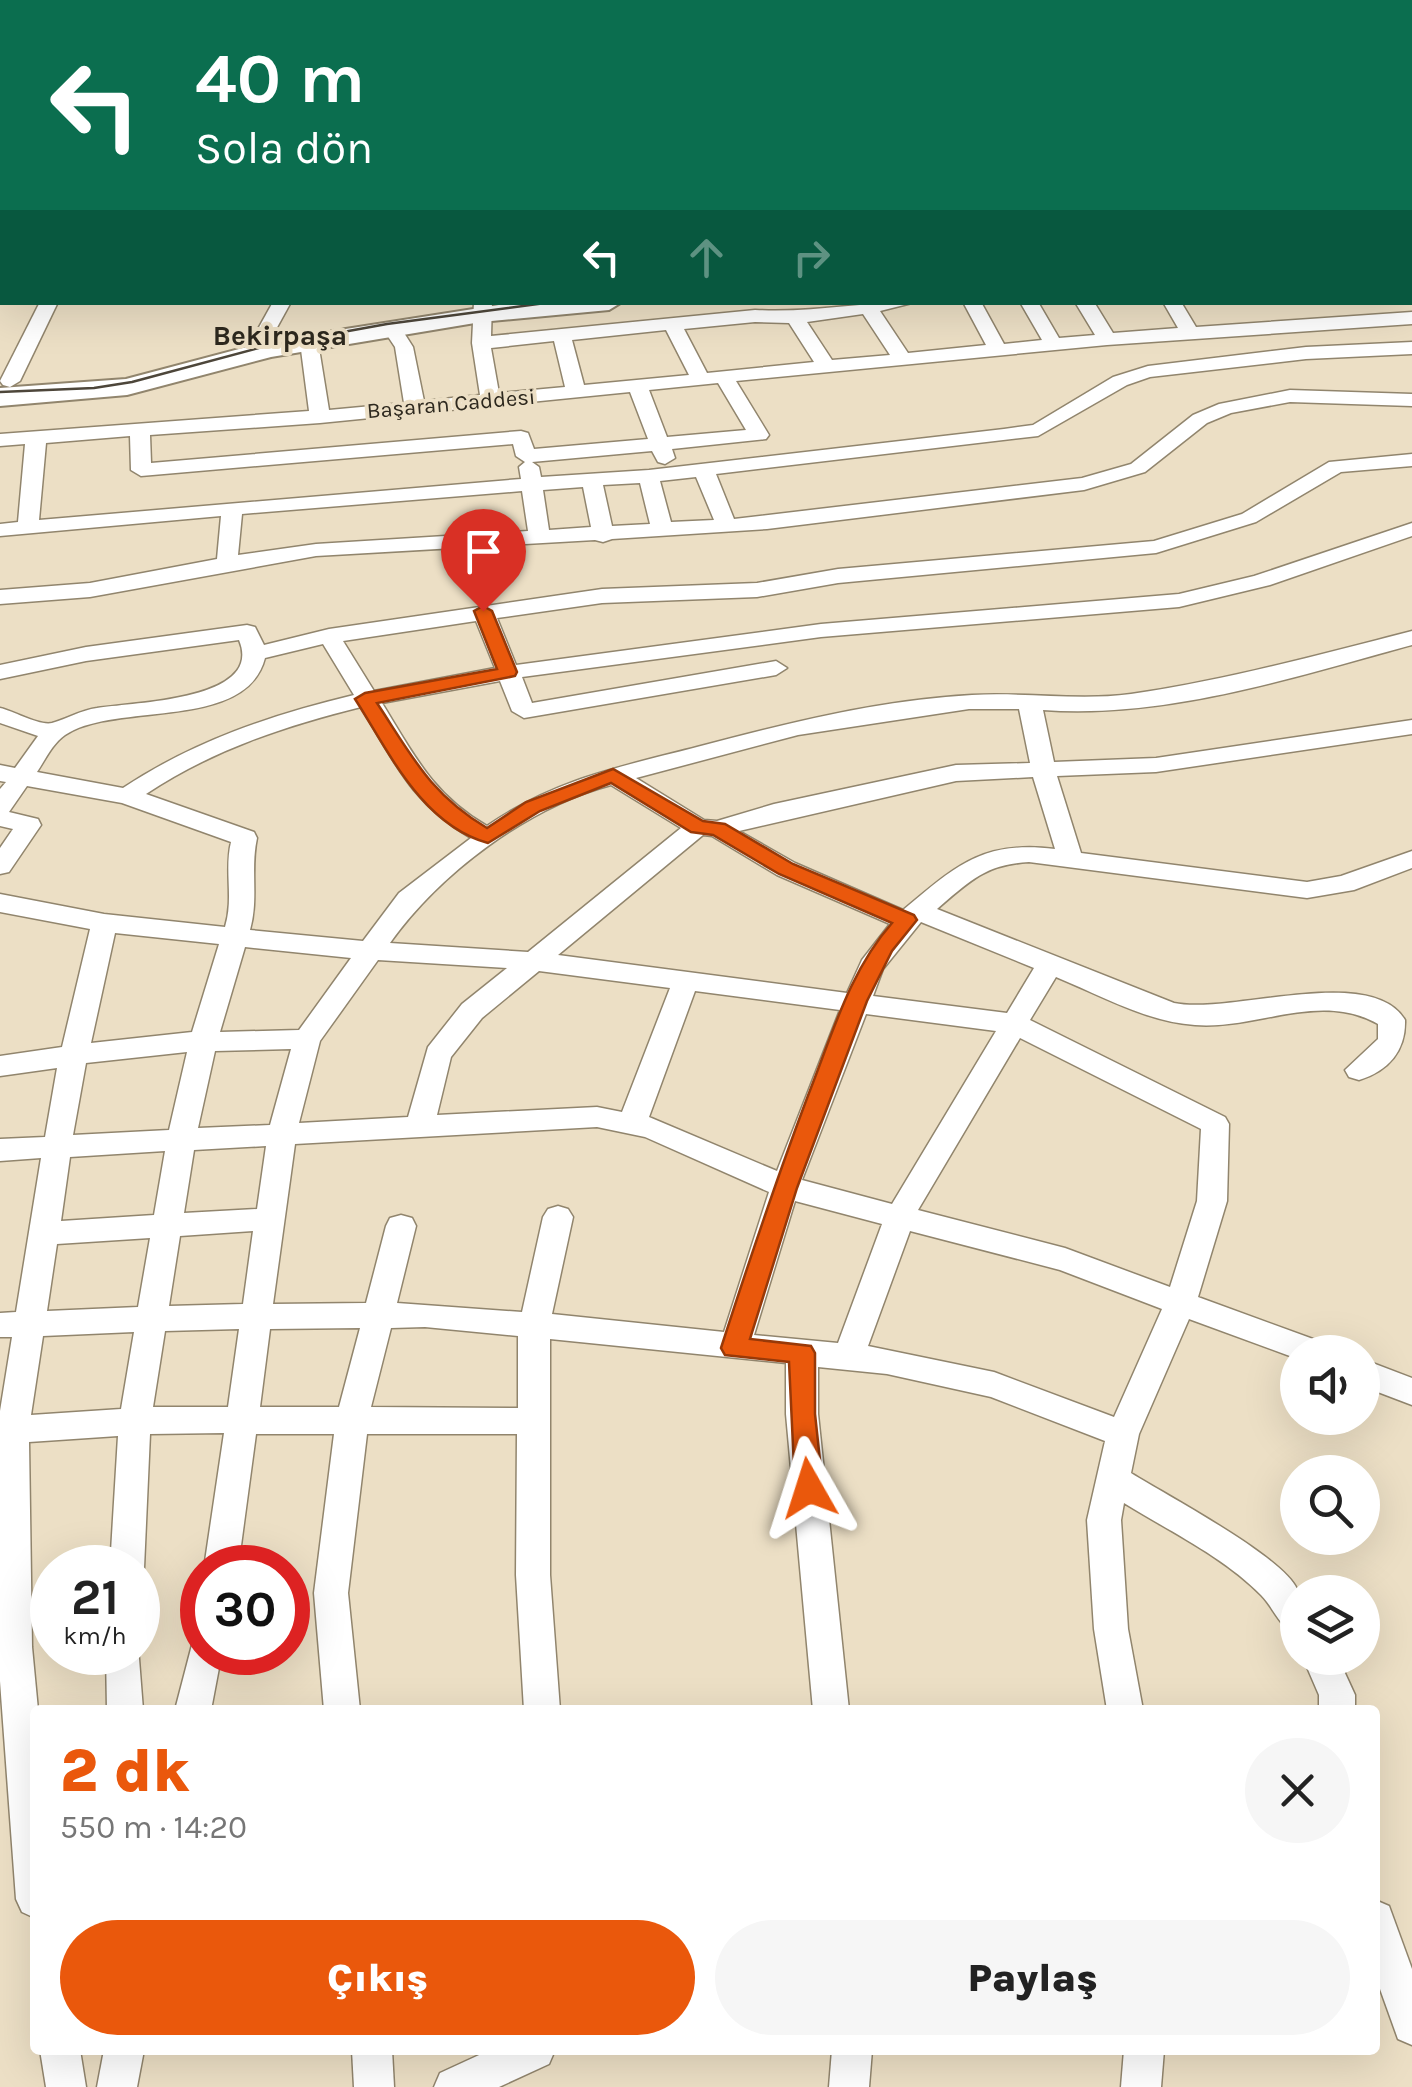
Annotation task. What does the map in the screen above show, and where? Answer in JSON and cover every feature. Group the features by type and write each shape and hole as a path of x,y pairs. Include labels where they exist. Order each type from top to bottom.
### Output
{"main road":[{"path":"3,386 148,370 262,338 474,306 508,305"},
{"path":"3,386 141,384 244,354 392,328 474,306"}],"street":[{"path":"3,386 46,305"},
{"path":"262,338 280,305"},
{"path":"480,343 755,316 795,318 865,305 902,358"},
{"path":"974,305 996,349"},
{"path":"1030,305 1054,344"},
{"path":"1086,305 1107,339"},
{"path":"1174,305 1190,333"},
{"path":"1278,305 1291,326"},
{"path":"1328,305 1338,324"},
{"path":"474,306 480,343 524,446 534,484 540,538"},
{"path":"795,318 827,367"},
{"name":"Başaran Caddesi","path":"0,440 502,400 1107,339 1409,322"},
{"path":"674,326 702,381"},
{"path":"392,328 404,346 415,407"},
{"path":"562,337 576,393"},
{"path":"309,342 320,416"},
{"path":"0,530 352,496 704,471 1038,430 1120,380 1148,372 1306,353 1412,348"},
{"path":"140,429 142,470 350,450 660,445 759,435 726,379"},
{"path":"638,387 660,445 662,531"},
{"path":"0,596 90,590 227,563 356,546 604,536 726,526 1114,478 1156,456 1212,412 1246,402 1333,395 1412,400"},
{"path":"348,414 352,496"},
{"path":"28,527 36,438"},
{"path":"255,654 328,636 602,596 757,590 838,576 1156,547 1249,518 1336,466 1412,460"},
{"path":"704,471 726,526"},
{"path":"592,480 604,536"},
{"path":"227,563 232,508"},
{"path":"127,796 170,767 225,742 365,699 508,672 786,634 1124,606 1211,594 1412,529"},
{"path":"483,611 524,710 776,668"},
{"path":"0,672 118,649 247,632 255,654 238,682 212,695 139,712 94,715 52,733 11,774 0,807"},
{"path":"328,636 425,792 456,818 488,837"},
{"path":"224,1545 282,1134 307,1039 419,888 533,806 613,775 807,726 930,706 1084,706 1187,692 1268,677 1412,638"},
{"path":"1030,703 1043,769 1070,858"},
{"path":"0,715 52,733"},
{"path":"420,1127 438,1054 472,1011 708,828 956,772 1156,765 1412,727"},
{"path":"11,774 127,796 242,835 238,873 244,906 203,1042 181,1140 135,1422 128,1545"},
{"path":"613,775 786,869 1182,1014 1238,1013 1308,1002 1350,1003 1377,1009 1391,1020 1392,1042 1378,1058 1359,1070"},
{"path":"0,818 29,825 0,866"},
{"path":"734,1348 785,1188 856,1001 882,947 955,878 986,860 1029,854 1307,890 1345,884 1412,860"},
{"path":"0,903 104,922 369,951 535,961 1015,1024 1215,1124 1212,1201 1181,1301 1123,1434 1104,1520 1111,1629 1125,1705"},
{"path":"30,1836 15,1647 6,1430 14,1324 44,1233 73,1054 104,922"},
{"path":"849,1357 900,1216 1050,964"},
{"path":"632,1124 686,980"},
{"path":"0,1066 158,1043 307,1039"},
{"path":"0,1150 596,1117 651,1128 785,1188 1018,1246 1280,1339"},
{"path":"542,1705 532,1575 534,1325 558,1217"},
{"path":"44,1233 271,1218"},
{"path":"342,1705 331,1593 352,1420 401,1226"},
{"path":"14,1324 425,1315 534,1325 887,1361 994,1385 1123,1434"},
{"path":"802,1353 802,1414 831,1705"},
{"path":"1380,1379 1412,1392"},
{"path":"6,1430 243,1420 534,1421"},
{"path":"1114,1480 1229,1551 1280,1594"},
{"path":"124,1675 125,1705"},
{"path":"194,1705 200,1675"},
{"path":"1328,1675 1337,1705"},
{"path":"1380,1935 1400,1998"},
{"path":"61,2055 66,2087"},
{"path":"117,2087 123,2055"},
{"path":"372,2055 374,2087"},
{"path":"454,2087 523,2055"},
{"path":"849,2087 852,2055"},
{"path":"1142,2087 1144,2055"}],"tram line":[{"path":"0,392 94,388 132,382 266,346 387,324 530,305"}],"district":[{"name":"Bekirpaşa","path":"280,335"}],"route":[{"path":"483,611 508,672 365,699 425,792 456,818 488,837 533,806 613,775 698,827 718,829 786,869 906,920 882,947 856,1001 785,1188 734,1348 802,1353 802,1414 809,1488"}]}
